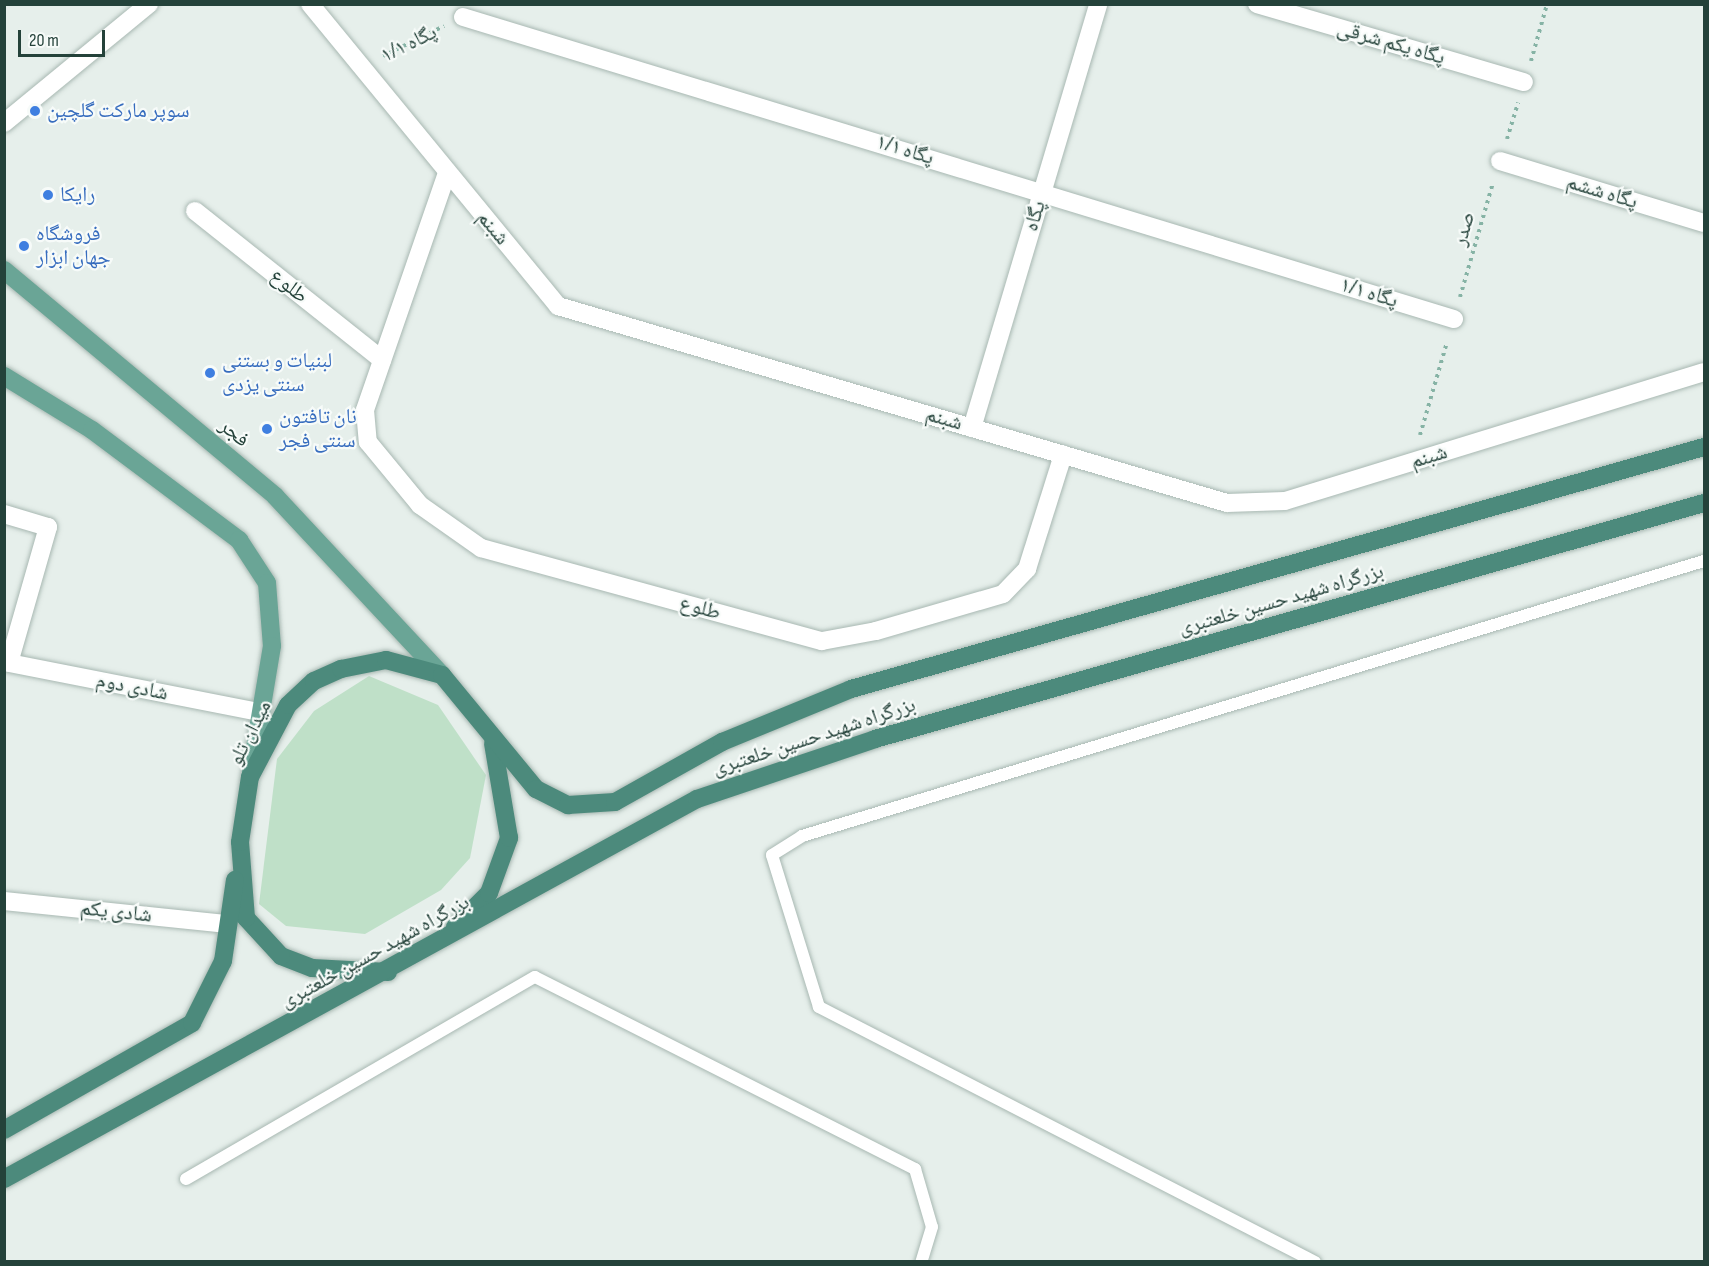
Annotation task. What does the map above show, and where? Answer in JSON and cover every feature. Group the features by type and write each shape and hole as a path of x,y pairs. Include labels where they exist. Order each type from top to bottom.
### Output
{"highway":[{"name":"بزرگراه شهید حسین خلعتبری","path":"492,740 536,789 568,805 615,802 722,742 852,689 1704,447"},
{"name":"بزرگراه شهید حسین خلعتبری","path":"4,1179 388,972 697,799 875,739 1704,503"},
{"name":"ميدان تلو","path":"388,972 312,968 281,956 259,937 246,918 240,842 250,777 288,705 314,681 386,660 442,675"},
{"path":"439,943 489,893 503,867 508,828 492,740 442,675"},
{"path":"4,1130 192,1023 223,961 240,842"}],"main road":[{"name":"فجر","path":"4,270 275,496 442,675"},
{"path":"4,376 92,430 239,540 267,583 272,645 250,777"}],"street":[{"path":"4,123 149,4"},
{"name":"شبنم","path":"310,4 558,306 1227,503 1285,501 1704,372"},
{"name":"پگاه","path":"972,428 1098,4"},
{"name":"پگاه یکم شرقی","path":"1257,4 1524,82"},
{"name":"پگاه ۱/۱","path":"463,16 1454,319"},
{"name":"پگاه ششم","path":"1500,161 1704,223"},
{"name":"طلوع","path":"447,173 365,410 368,442 420,505 481,548 822,641 1003,594 1027,569 1063,454"},
{"name":"طلوع","path":"195,211 382,360"},
{"path":"4,514 48,527 7,663"},
{"name":"شادی دوم","path":"7,663 260,712"},
{"name":"شادی یکم","path":"4,901 228,924"}],"lane":[{"path":"1315,1262 819,1007 772,855 802,836 1704,561"},
{"path":"186,1179 535,977 915,1169 932,1227 921,1262"}],"path":[{"name":"صدر","path":"1412,462 1547,4"},
{"name":"پگاه ۱/۱","path":"362,67 463,16"}],"green space":[{"path":"369,676 438,705 486,775 470,858 441,890 365,934 286,926 259,904 277,759 314,711"}],"place":[{"name":"سوپر مارکت گلچین","path":"35,111"},
{"name":"رایکا","path":"48,195"},
{"name":"فروشگاه جهان ابزار","path":"24,246"},
{"name":"لبنیات و بستنی سنتی یزدی","path":"210,373"},
{"name":"نان تافتون سنتی فجر","path":"267,429"}]}
